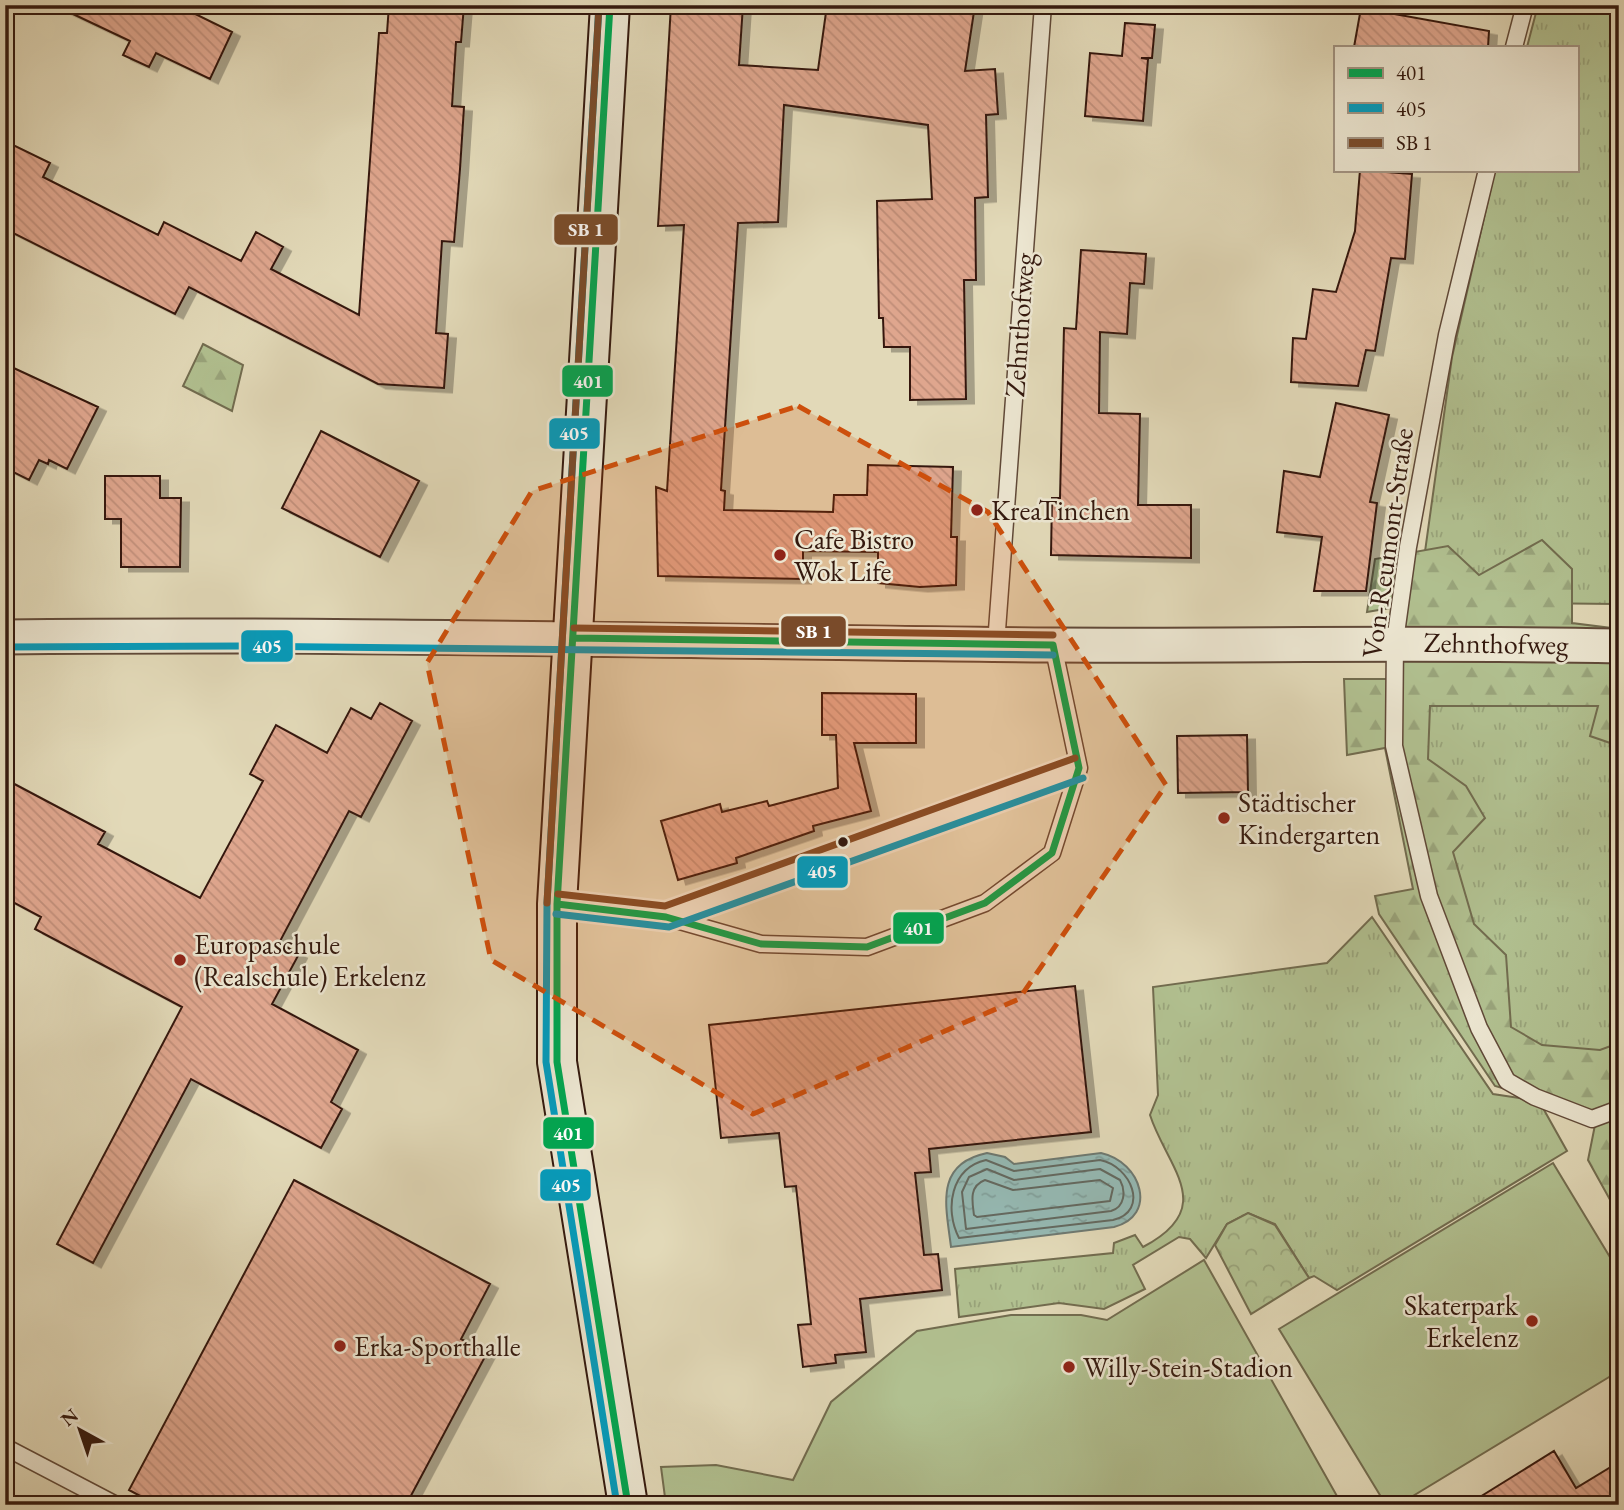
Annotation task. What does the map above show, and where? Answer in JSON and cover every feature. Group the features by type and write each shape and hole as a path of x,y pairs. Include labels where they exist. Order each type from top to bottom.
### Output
{"main road":[{"path":"610,5 557,904 557,1062 628,1505"}],"street":[{"name":"Zehnthofweg","path":"5,637 241,635 1053,645 1395,641 1619,646"}],"lane":[{"name":"Zehnthofweg","path":"996,644 1043,5"},
{"path":"1514,46 1525,5"},
{"name":"Von-Reumont-Straße","path":"1487,172 1447,335 1408,547 1395,641 1396,758 1429,896 1479,1028 1507,1081 1535,1097 1592,1119 1619,1109"},
{"path":"557,904 666,917 761,944 867,947 985,903 1052,853 1079,768 1053,645"},
{"path":"666,917 1079,768"},
{"path":"5,1447 116,1505"}],"highlighted area":[{"path":"798,406 988,512 1166,785 1019,999 753,1114 491,960 427,663 532,491"}],"green space":[{"path":"1538,5 1619,5 1619,581 1615,604 1418,602 1452,357 1495,172 1578,172 1578,46 1527,46"},
{"path":"203,344 243,365 232,411 183,386"},
{"path":"1542,540 1572,569 1572,623 1619,629 1619,746 1590,736 1598,706 1430,706 1428,759 1466,786 1485,818 1453,852 1474,924 1506,955 1511,1027 1542,1045 1600,1050 1619,1043 1619,1101 1593,1114 1495,1086 1379,914 1375,896 1413,889 1385,748 1347,755 1344,679 1389,679 1396,607 1367,612 1375,559 1448,546 1479,575"},
{"path":"1405,678 1619,679 1619,1098 1512,1071"},
{"path":"1372,917 1493,1094 1539,1101 1567,1151 1337,1290 1314,1276 1309,1278 1275,1224 1248,1213 1227,1224 1206,1258 1190,1239 1179,1237 1133,1265 1145,1289 1104,1309 1059,1303 959,1317 955,1269 1113,1253 1114,1243 1135,1235 1143,1247 1166,1232 1179,1217 1183,1202 1181,1186 1150,1115 1158,1095 1153,987 1327,963"},
{"path":"1619,1114 1619,1216 1588,1160 1595,1125"},
{"path":"1553,1163 1619,1272 1619,1371 1398,1505 1386,1505 1279,1329"},
{"path":"1248,1213 1275,1225 1309,1278 1251,1314 1215,1245 1227,1224"},
{"name":"Willy-Stein-Stadion","path":"1204,1260 1342,1505 666,1505 661,1467 716,1465 793,1480 831,1402 917,1331 1011,1315 1081,1315 1107,1320"}],"water":[{"path":"987,1153 1005,1157 1014,1164 1101,1153 1115,1158 1127,1167 1135,1177 1140,1201 1136,1212 1128,1221 1114,1227 951,1247 946,1202 951,1177 958,1167 970,1159"}],"building":[{"path":"54,5 177,5 232,32 210,79 156,53 149,67 123,55 130,41"},
{"path":"389,5 464,5 461,42 456,42 452,106 464,107 454,242 442,241 436,333 448,334 444,388 378,384 189,287 175,314 5,229 5,141 50,163 43,177 158,235 164,222 241,261 256,232 283,247 271,269 359,315 379,33 387,33"},
{"path":"671,5 743,5 739,65 818,70 827,5 975,5 965,71 995,69 998,114 986,115 988,197 975,198 976,280 964,280 966,399 910,400 910,347 884,347 883,318 879,318 877,201 932,199 928,125 784,105 778,222 738,223 721,490 725,491 724,510 833,512 834,495 867,495 868,465 953,467 951,537 957,537 956,585 920,587 878,583 878,552 803,551 803,579 658,576 656,487 667,491 684,225 658,226"},
{"path":"1361,8 1489,31 1488,46 1354,46"},
{"path":"1125,23 1155,25 1152,58 1141,58 1148,59 1143,121 1085,116 1090,53 1122,56"},
{"path":"1360,172 1412,174 1405,259 1391,258 1375,351 1366,350 1358,386 1291,382 1293,338 1306,339 1313,289 1336,292 1355,231"},
{"path":"1081,250 1146,254 1144,284 1130,283 1127,334 1100,332 1099,413 1140,414 1138,505 1191,505 1191,558 1051,555 1052,498 1060,498 1064,328 1076,329"},
{"path":"5,364 98,407 67,469 49,460 48,464 39,460 29,480 5,468"},
{"path":"1336,403 1389,415 1370,502 1377,503 1366,591 1314,591 1322,537 1277,532 1284,471 1320,477"},
{"path":"321,431 419,481 380,557 282,508"},
{"path":"105,476 160,476 160,498 181,498 180,567 121,567 121,519 105,519"},
{"path":"822,693 916,694 916,743 854,743 871,811 813,826 814,831 736,858 737,863 678,880 661,821 720,804 722,812 767,801 769,806 838,788 836,735 822,735"},
{"name":"Europaschule (Realschule) Erkelenz","path":"380,703 412,721 361,817 349,811 279,943 299,954 272,1004 358,1050 331,1102 342,1109 321,1148 191,1079 93,1263 57,1244 182,1007 35,929 41,917 5,898 5,779 105,832 98,844 200,898 263,781 250,774 276,725 327,753 351,708 371,719"},
{"path":"1247,735 1248,792 1178,793 1177,736"},
{"path":"1075,986 1091,1132 929,1149 931,1172 915,1173 924,1255 938,1254 942,1290 860,1299 866,1352 835,1355 836,1363 803,1367 798,1325 811,1324 796,1186 785,1187 779,1133 721,1138 709,1025"},
{"name":"Erka-Sporthalle","path":"294,1180 490,1284 461,1339 487,1353 406,1505 157,1505 129,1490"},
{"path":"1554,1451 1576,1488 1619,1462 1619,1505 1467,1505"}],"transit line":[{"name":"405","path":"599,5 547,903 546,1062 617,1505"},
{"path":"547,903 599,5"},
{"name":"401","path":"610,5 557,904 557,1062 628,1505"},
{"path":"574,628 1053,635"},
{"name":"401","path":"574,638 1053,645"},
{"name":"401","path":"557,904 666,917 761,944 867,947 985,903 1052,853 1079,768 1053,645"},
{"name":"405","path":"5,647 241,646 1053,655"},
{"path":"558,894 665,906 1075,758"},
{"name":"405","path":"556,914 669,927 1083,778"}],"place":[{"name":"KreaTinchen","path":"977,510"},
{"name":"Cafe Bistro Wok Life","path":"780,555"},
{"name":"Städtischer Kindergarten","path":"1224,818"},
{"name":"Europaschule (Realschule) Erkelenz","path":"180,960"},
{"name":"Skaterpark Erkelenz","path":"1532,1321"},
{"name":"Erka-Sporthalle","path":"340,1346"},
{"name":"Willy-Stein-Stadion","path":"1069,1367"}]}
